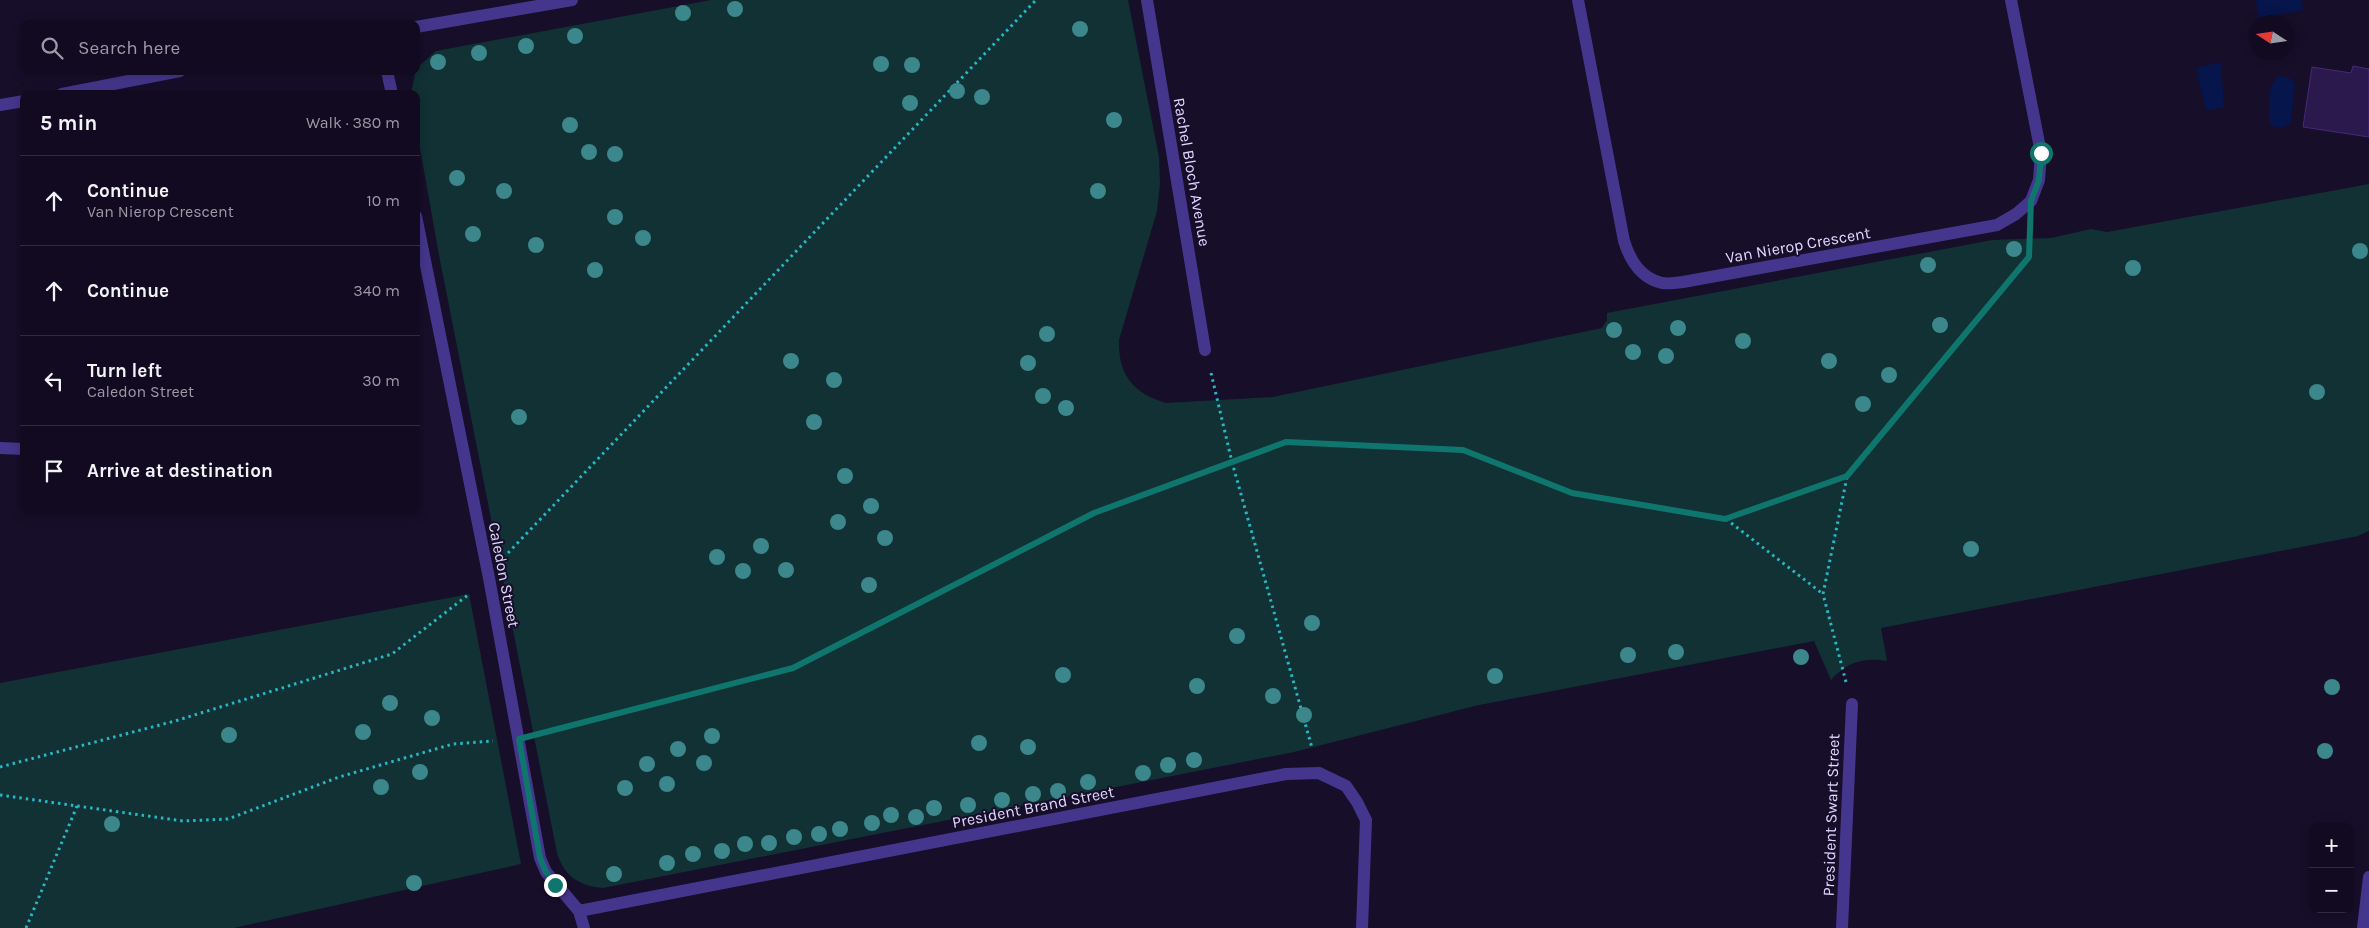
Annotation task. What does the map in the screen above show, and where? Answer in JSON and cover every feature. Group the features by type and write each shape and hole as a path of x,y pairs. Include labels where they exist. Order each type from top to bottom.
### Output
{"street":[{"path":"420,26 572,0"},
{"name":"Rachel Bloch Avenue","path":"1147,0 1206,350"},
{"name":"Van Nierop Crescent","path":"1578,0 1624,242 1631,263 1645,274 1662,283 1682,282 1997,224 2016,214 2031,201"},
{"path":"2011,0 2041,153 2039,180 2031,201"},
{"path":"83,90 159,75"},
{"path":"388,75 391,90"},
{"path":"0,106 20,102"},
{"name":"Caledon Street","path":"420,236 489,578 540,858 546,872 579,911 584,928"},
{"path":"0,448 20,449"},
{"name":"President Swart Street","path":"1842,928 1852,704"},
{"name":"President Brand Street","path":"579,911 1286,774 1319,773 1346,786 1366,820 1362,928"},
{"path":"2363,928 2369,877"}],"path":[{"path":"0,767 176,721 392,654 489,578 516,543 1036,0"},
{"path":"1852,704 1823,594 1847,476 2029,257 2031,201"},
{"path":"1206,350 1232,462 1319,773"},
{"path":"0,795 183,821 228,819 338,777 453,744 519,739 793,668 1094,513 1286,442 1463,450 1572,493 1725,519 1823,594"},
{"path":"1725,519 1847,476"},
{"path":"26,928 77,806"}],"green space":[{"path":"711,0 1128,0 1159,157 1160,184 1157,211 1119,340 1119,352 1125,373 1136,388 1154,399 1166,403 1273,397 1602,328 1607,320 1607,313 1992,240 2051,238 2091,229 2107,232 2369,184 2369,531 2358,536 1881,628 1887,661 1870,660 1856,662 1843,669 1831,680 1814,641 1479,705 1294,752 603,888 594,887 580,882 568,874 557,853 439,255 420,148 420,90 412,90 415,75 420,75 420,65 436,51"},
{"path":"469,594 521,864 234,928 0,928 0,683"}],"shaded area":[{"path":"2256,0 2302,0 2303,10 2276,15 2258,15"},
{"path":"2221,62 2224,108 2206,110 2196,68"},
{"path":"2280,76 2289,77 2295,84 2291,122 2286,126 2280,127 2269,123 2269,104 2273,84"}],"building":[{"path":"2353,66 2369,69 2369,137 2303,127 2312,67 2351,73"}],"route":[{"path":"555,885 546,872 540,858 519,739 793,668 1094,513 1286,442 1463,450 1572,493 1725,519 1847,476 2029,257 2031,201 2039,180 2041,153"}]}
